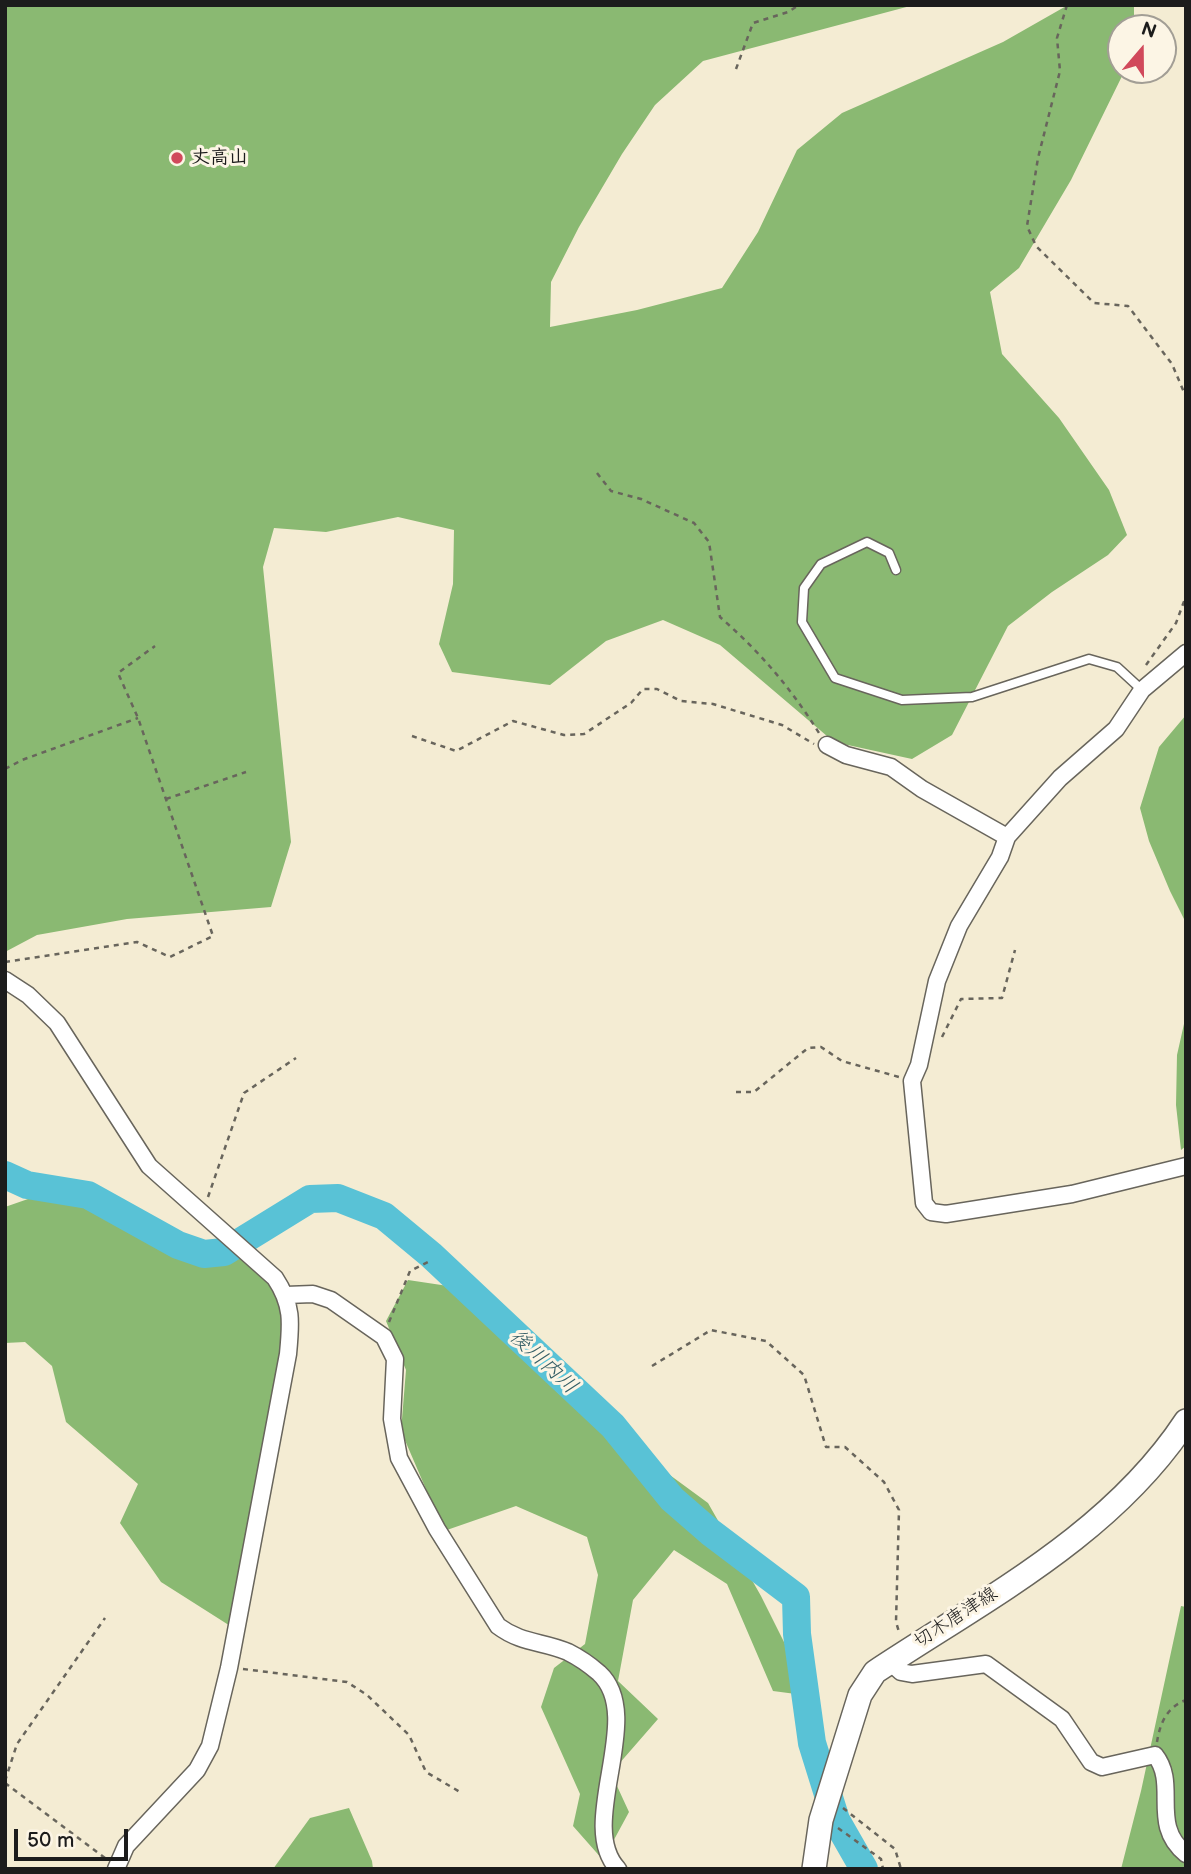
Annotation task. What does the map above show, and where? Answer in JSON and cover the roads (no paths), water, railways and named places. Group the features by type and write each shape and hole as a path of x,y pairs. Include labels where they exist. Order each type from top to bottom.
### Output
{"main road":[{"name":"切木唐津線","path":"814,1869 821,1820 860,1695 875,1672 1069,1544 1119,1502 1168,1448 1186,1421"}],"street":[{"path":"1186,653 1142,690 1116,729 1060,778 1007,837 1000,857 954,937 937,981 919,1065 912,1081 924,1203 931,1212 946,1214 1072,1194 1186,1166"},
{"path":"827,745 846,755 891,767 922,789 1007,837"},
{"path":"5,980 28,995 57,1023 149,1166 275,1279 286,1295 291,1321 288,1354 229,1668 210,1746 197,1770 126,1846 116,1868"},
{"path":"286,1295 313,1294 331,1300 384,1337 395,1359 392,1419 399,1458 437,1529 498,1626 512,1637 568,1652 600,1674 614,1696 615,1731 604,1842 610,1860 618,1869"},
{"path":"897,1657 901,1672 912,1674 986,1664 1062,1719 1091,1762 1102,1767 1154,1755 1163,1766 1166,1827 1176,1846 1186,1854"}],"lane":[{"path":"896,570 889,553 867,542 821,564 804,588 802,622 835,678 902,700 972,697 1089,659 1117,667 1142,690"}],"waterway":[{"name":"後川内川","path":"5,1175 27,1185 88,1195 178,1245 204,1254 224,1252 310,1199 338,1198 384,1216 431,1255 613,1426 672,1499 710,1532 796,1597 797,1634 812,1743 836,1820 864,1869"}],"place":[{"name":"丈高山","path":"177,158"}]}
